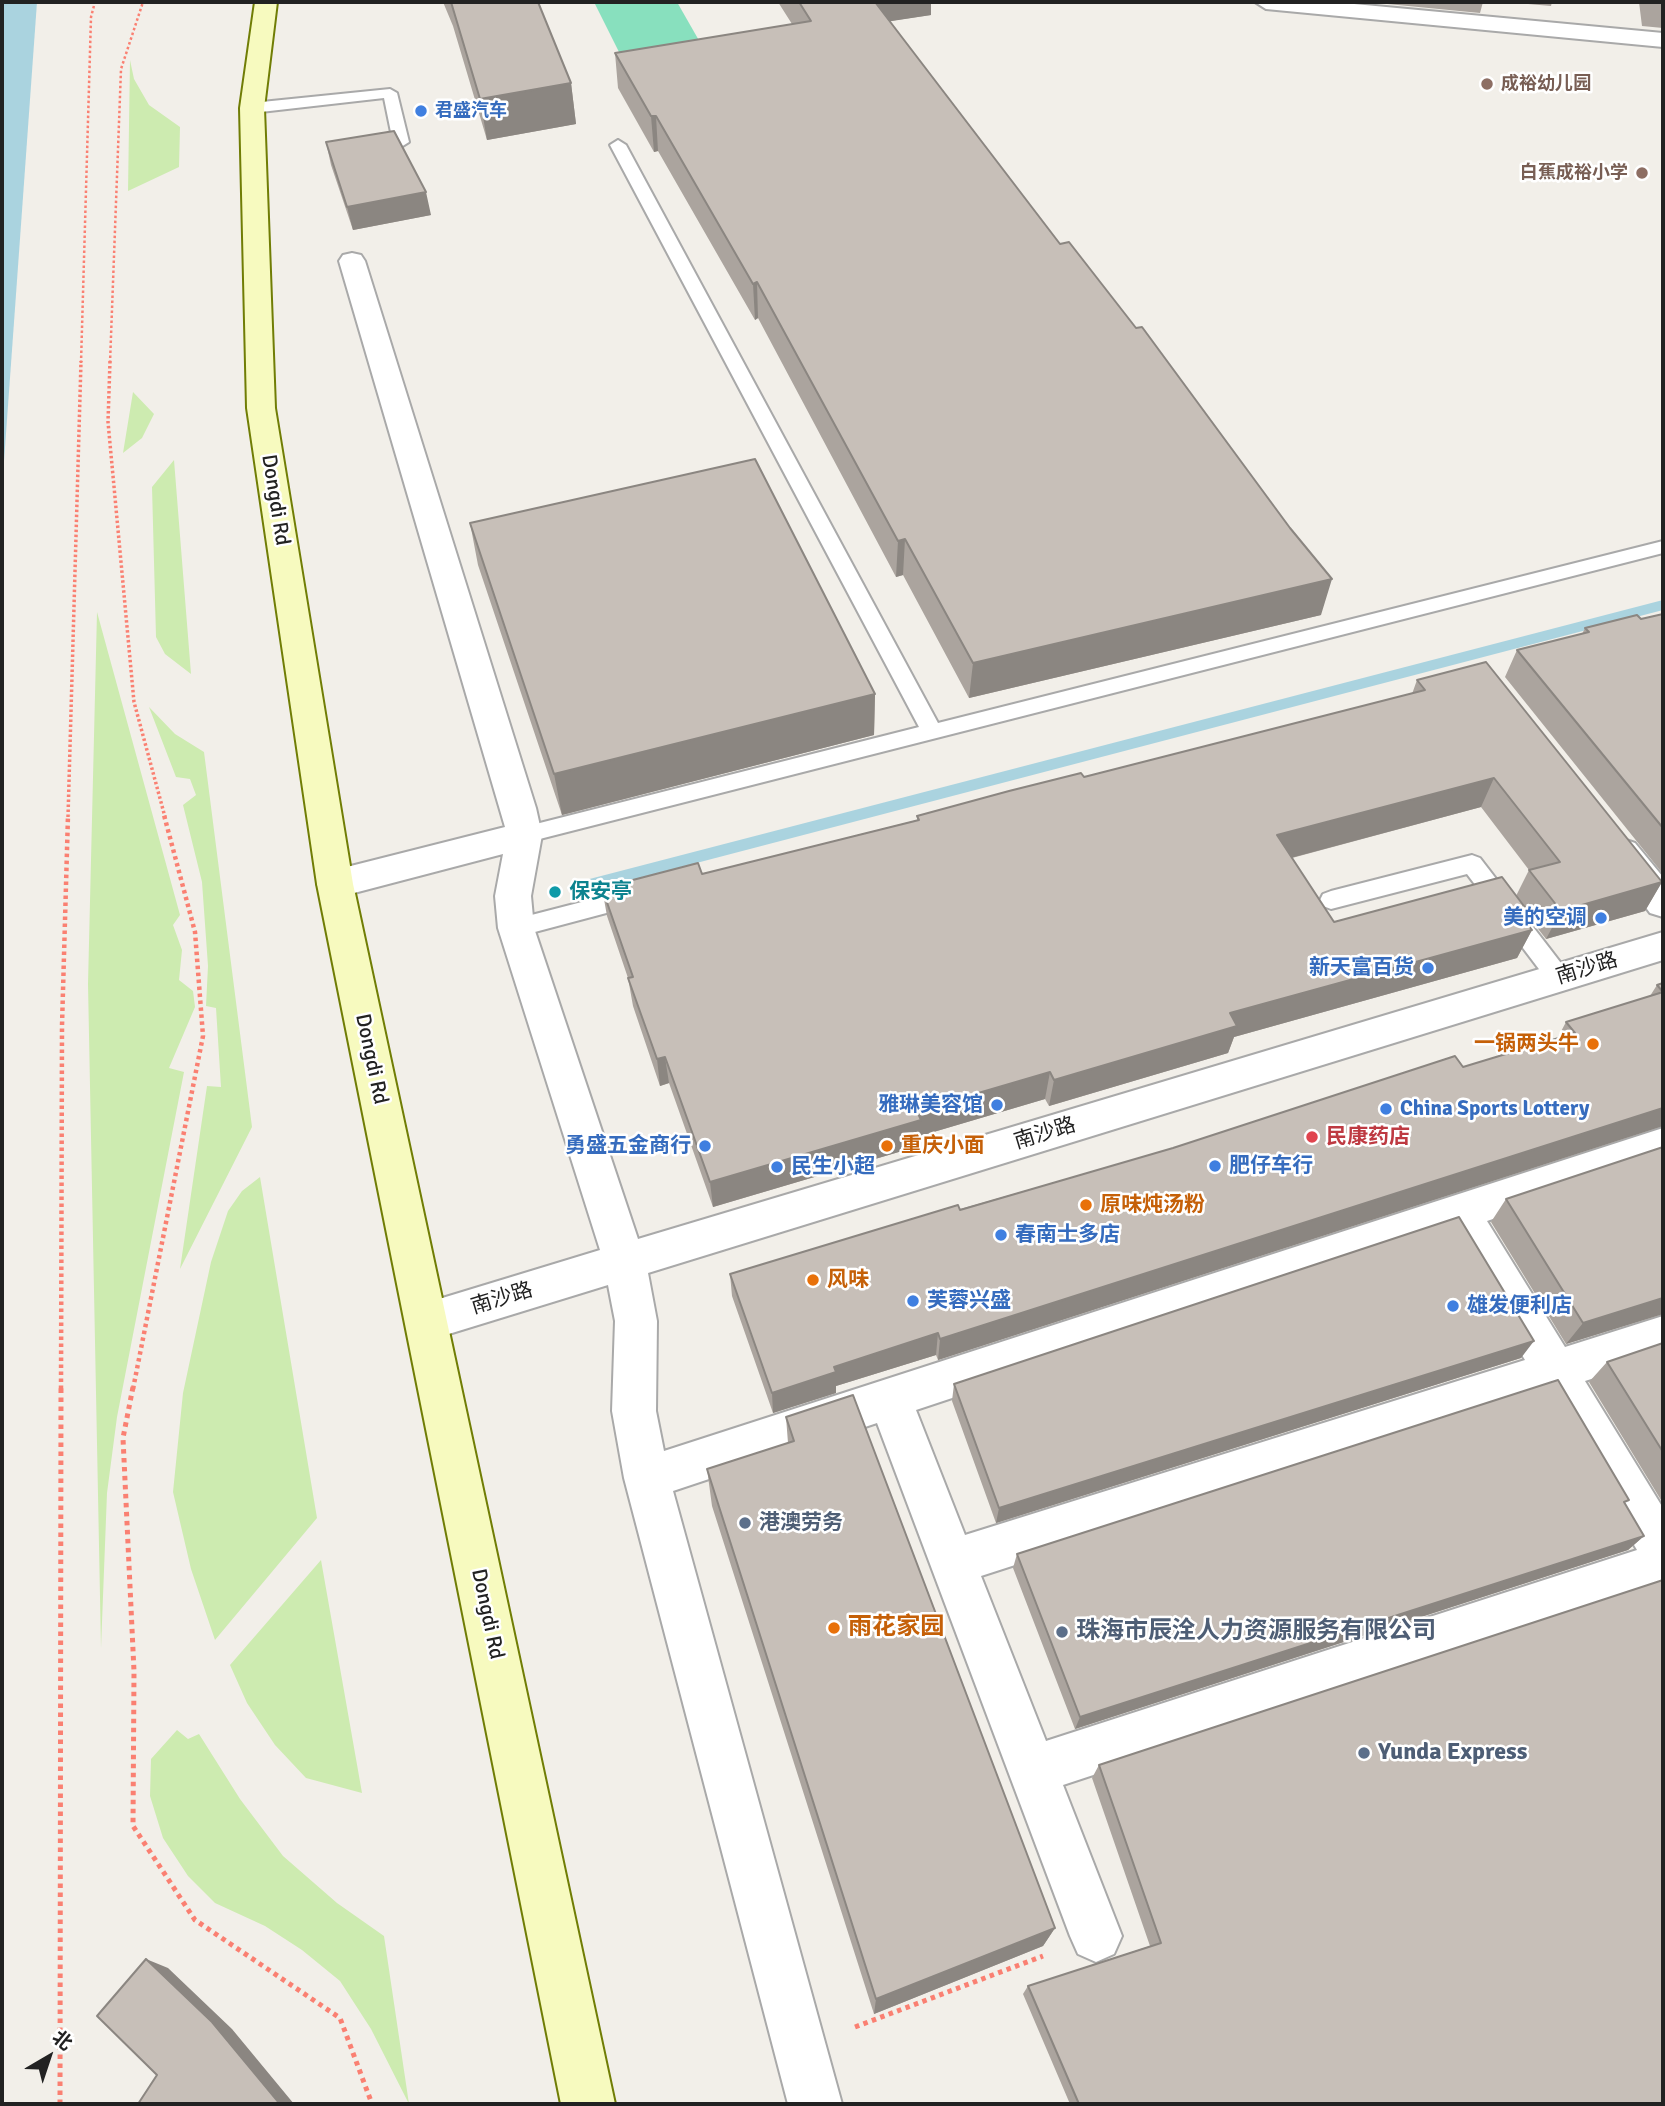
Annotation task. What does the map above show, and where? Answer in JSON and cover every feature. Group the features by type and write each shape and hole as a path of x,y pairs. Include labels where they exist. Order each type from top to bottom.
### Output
{"main road":[{"name":"Dongdi Rd","path":"266,2 252,108 261,408 335,884 589,2104"}],"street":[{"path":"1266,2 1663,40"},
{"path":"352,261 519,808 523,835 513,896 516,928 625,1262 636,1321 634,1411 647,1478 815,2104"},
{"path":"1604,828 1663,903"},
{"path":"335,884 523,835"},
{"name":"南沙路","path":"426,1322 1663,946"},
{"path":"647,1478 1663,1145"},
{"path":"1459,1212 1663,1550"},
{"path":"954,1562 1663,1336"},
{"path":"890,1399 1097,1936"},
{"path":"1034,1770 1663,1564"}],"lane":[{"path":"252,108 390,93 401,142"},
{"path":"618,145 932,731"},
{"path":"523,835 1663,547"},
{"path":"1331,900 1472,864 1559,978"},
{"path":"516,928 650,893"}],"path":[{"path":"60,2104 62,1026 90,31 95,2"},
{"path":"143,2 121,69 108,422 134,702 195,932 203,1036 123,1438 134,1671 133,1826 195,1920 340,2018 372,2104"},
{"path":"800,2048 1097,1936"}],"green space":[{"path":"594,2 677,2 701,44 621,56"},
{"path":"130,60 134,79 149,105 180,127 179,167 128,191"},
{"path":"133,392 154,414 142,438 123,453"},
{"path":"174,460 191,674 165,654 156,637 152,487"},
{"path":"97,612 180,915 173,925 182,950 179,980 193,991 195,1007 169,1068 184,1072 117,1417 107,1493 101,1648 88,984"},
{"path":"149,707 175,734 204,752 252,1127 180,1269 207,1086 221,1087 216,1008 206,1006 208,966 202,882 183,805 196,795 190,779 176,777"},
{"path":"260,1177 317,1518 215,1640 191,1569 173,1492 183,1393 211,1262 228,1211 242,1191"},
{"path":"321,1560 362,1793 306,1778 275,1745 247,1703 230,1665"},
{"path":"177,1730 188,1739 199,1734 240,1799 283,1856 337,1903 384,1936 409,2104 371,2029 340,1981 302,1950 265,1926 215,1903 188,1876 163,1838 150,1796 151,1759"}],"water":[{"path":"2,2 37,2 2,489"}],"building":[{"path":"451,2 538,2 571,83 480,99"},
{"path":"799,2 875,2 1060,244 1069,242 1136,328 1142,327 1290,528 1332,579 973,663 905,539 898,541 757,282 753,284 656,116 651,116 615,53 811,21"},
{"path":"394,131 426,192 347,207 326,142"},
{"path":"755,459 875,694 554,774 470,523"},
{"path":"1663,614 1663,828 1517,650 1589,632 1585,628 1637,615 1641,619"},
{"path":"1486,662 1662,882 1561,911 1529,870 1560,862 1494,778 1277,835 1334,922 1502,877 1533,918 1525,921 1532,930 1230,1013 1237,1026 1054,1080 1050,1072 917,1111 921,1120 710,1182 665,1057 657,1059 628,978 633,977 602,888 698,863 702,874 919,820 917,816 1009,791 1081,773 1084,777 1425,690 1417,680"},
{"path":"1663,992 1663,1108 940,1339 938,1333 834,1367 836,1372 772,1393 730,1274 958,1205 960,1210 1173,1148 1455,1056 1463,1067 1575,1033 1566,1022"},
{"path":"1663,1147 1663,1298 1583,1323 1506,1199"},
{"path":"1459,1217 1534,1341 999,1508 954,1384"},
{"path":"1663,1343 1663,1452 1607,1362"},
{"path":"1558,1380 1629,1500 1624,1502 1644,1536 1080,1717 1017,1554"},
{"path":"853,1395 1055,1928 876,1999 707,1469 794,1441 786,1417"},
{"path":"1663,1580 1663,2104 1079,2104 1028,1986 1161,1943 1099,1765"},
{"path":"146,1959 212,2022 280,2104 138,2104 157,2075 97,2016"}],"waterway":[{"path":"578,888 1663,605"}],"place":[{"name":"成裕幼儿园","path":"1487,84"},
{"name":"君盛汽车","path":"421,111"},
{"name":"白蕉成裕小学","path":"1642,173"},
{"name":"保安亭","path":"555,892"},
{"name":"美的空调","path":"1601,918"},
{"name":"新天富百货","path":"1428,968"},
{"name":"一锅两头牛","path":"1593,1044"},
{"name":"雅琳美容馆","path":"997,1105"},
{"name":"China Sports Lottery","path":"1386,1109"},
{"name":"民康药店","path":"1312,1137"},
{"name":"勇盛五金商行","path":"705,1146"},
{"name":"重庆小面","path":"887,1146"},
{"name":"肥仔车行","path":"1215,1166"},
{"name":"民生小超","path":"777,1167"},
{"name":"原味炖汤粉","path":"1086,1205"},
{"name":"春南士多店","path":"1001,1235"},
{"name":"风味","path":"813,1280"},
{"name":"芙蓉兴盛","path":"913,1301"},
{"name":"雄发便利店","path":"1453,1306"},
{"name":"港澳劳务","path":"745,1523"},
{"name":"雨花家园","path":"834,1628"},
{"name":"珠海市辰洤人力资源服务有限公司","path":"1062,1632"},
{"name":"Yunda Express","path":"1364,1753"}]}
